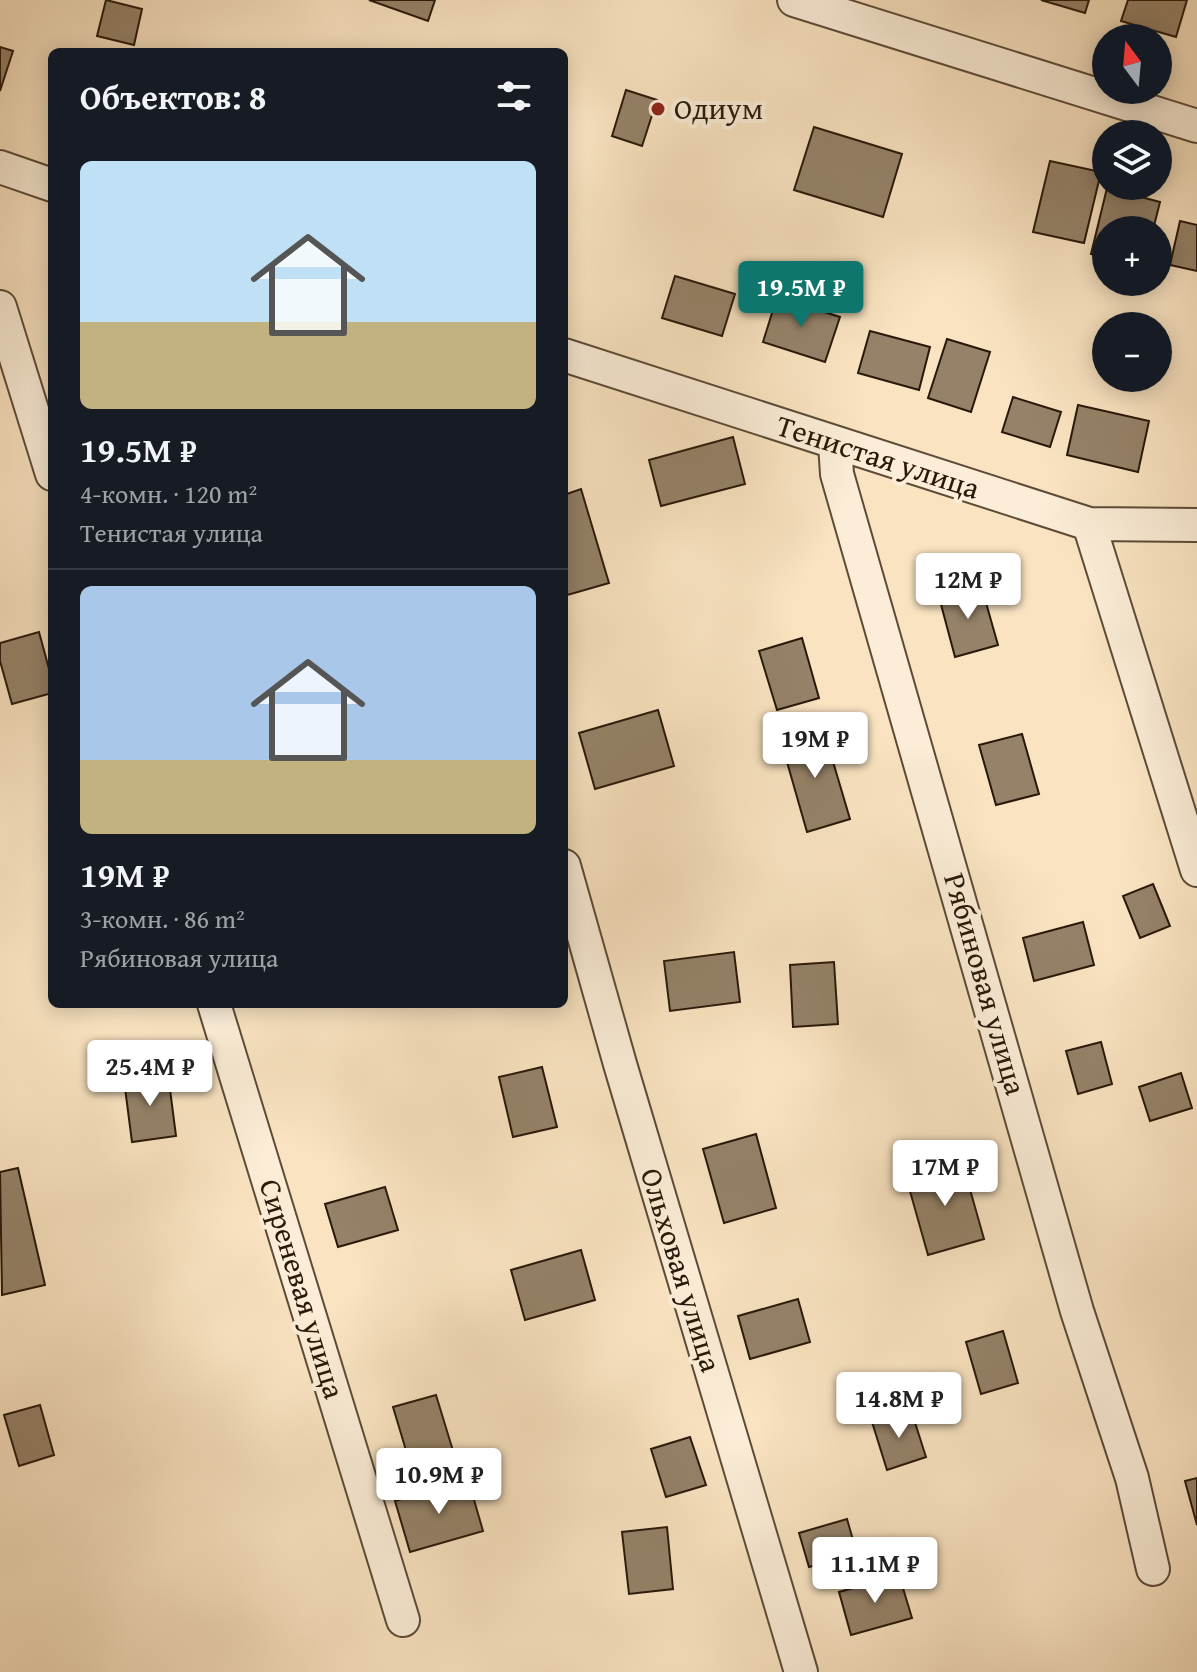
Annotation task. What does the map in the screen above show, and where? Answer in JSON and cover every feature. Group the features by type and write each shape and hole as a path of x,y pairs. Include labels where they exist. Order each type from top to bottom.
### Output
{"street":[{"path":"794,0 1197,126"},
{"path":"0,167 48,184"},
{"path":"0,307 48,461"},
{"name":"Тенистая улица","path":"568,356 1089,524 1197,525"},
{"name":"Рябиновая улица","path":"835,444 837,474 1077,1311 1132,1478 1153,1569"},
{"path":"1089,524 1197,870"},
{"name":"Ольховая улица","path":"568,880 801,1672"},
{"name":"Сиреневая улица","path":"215,1008 403,1620"}],"building":[{"path":"106,0 142,9 134,45 97,36"},
{"path":"369,0 435,0 428,21"},
{"path":"1041,0 1089,0 1085,13"},
{"path":"1128,0 1187,0 1176,37 1172,36 1172,24 1121,21"},
{"path":"0,47 13,51 0,91"},
{"path":"626,90 657,100 642,146 612,136"},
{"path":"814,127 902,154 883,217 794,190"},
{"path":"1050,161 1092,170 1094,200 1084,243 1033,232"},
{"path":"1104,200 1160,202 1156,216 1100,216"},
{"path":"1180,221 1197,225 1197,271 1172,265"},
{"path":"675,276 735,294 722,336 662,318"},
{"path":"777,297 840,317 825,362 763,342"},
{"path":"870,331 930,347 919,390 858,373"},
{"path":"947,339 990,352 971,412 928,398"},
{"path":"1013,397 1061,412 1050,447 1002,432"},
{"path":"1078,405 1149,421 1138,472 1067,455"},
{"path":"733,437 745,484 661,506 649,460"},
{"path":"581,489 609,583 568,595 568,494"},
{"path":"981,585 998,645 955,657 939,597"},
{"path":"39,632 48,665 48,694 12,704 0,661 0,643"},
{"path":"802,638 819,698 777,710 759,651"},
{"path":"658,710 674,766 595,789 579,733"},
{"path":"823,728 850,819 807,832 781,741"},
{"path":"1022,734 1039,794 996,805 979,745"},
{"path":"1153,884 1170,926 1140,938 1123,896"},
{"path":"1083,922 1094,965 1034,981 1023,938"},
{"path":"734,952 740,1002 670,1011 664,961"},
{"path":"834,962 838,1024 793,1027 790,965"},
{"path":"1101,1042 1112,1084 1078,1094 1066,1051"},
{"path":"542,1067 557,1127 513,1137 499,1077"},
{"path":"1181,1073 1192,1108 1150,1121 1139,1087"},
{"path":"168,1074 176,1136 132,1142 124,1080"},
{"path":"756,1134 776,1208 724,1223 703,1149"},
{"path":"962,1161 984,1239 928,1255 906,1177"},
{"path":"18,1168 45,1285 2,1295 0,1172"},
{"path":"385,1187 398,1230 338,1247 325,1204"},
{"path":"581,1250 595,1300 525,1320 511,1270"},
{"path":"798,1299 810,1342 750,1359 738,1316"},
{"path":"1003,1331 1018,1383 981,1394 966,1342"},
{"path":"436,1395 454,1454 411,1467 393,1407"},
{"path":"40,1405 54,1455 19,1466 4,1415"},
{"path":"911,1410 926,1457 887,1470 872,1422"},
{"path":"690,1437 706,1485 666,1497 651,1449"},
{"path":"1197,1478 1197,1525 1185,1481"},
{"path":"468,1479 483,1531 410,1552 395,1501"},
{"path":"847,1519 857,1554 809,1567 799,1533"},
{"path":"667,1527 673,1589 629,1594 622,1532"},
{"path":"899,1575 912,1618 851,1635 839,1592"}],"place":[{"name":"Одиум","path":"658,109"}]}
